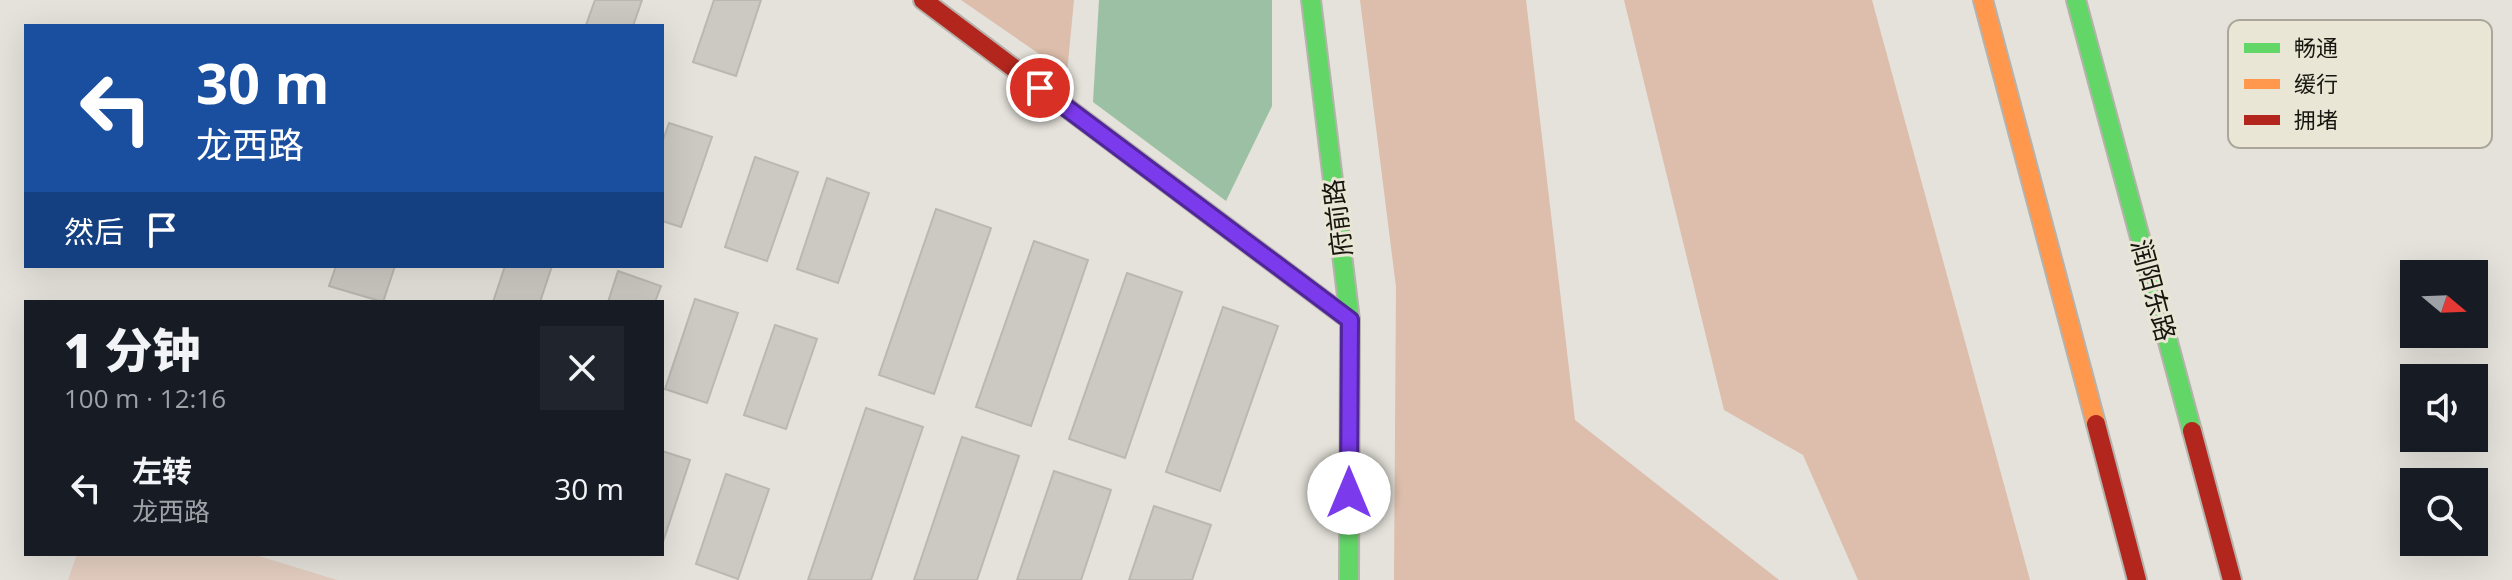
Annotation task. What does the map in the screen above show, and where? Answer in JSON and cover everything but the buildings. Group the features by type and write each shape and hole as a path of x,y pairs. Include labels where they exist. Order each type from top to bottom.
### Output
{"main road":[{"path":"923,0 1350,320"},
{"name":"府前路","path":"1311,0 1350,320 1349,580"},
{"path":"1983,0 2137,580"},
{"name":"润阳东路","path":"2076,0 2232,580"}],"shaded area":[{"path":"961,0 1074,0 1067,73"},
{"path":"1099,0 1272,0 1272,106 1226,201 1093,102"},
{"path":"1360,0 1526,0 1575,420 1779,580 1394,580 1396,287"},
{"path":"1624,0 1872,0 2030,580 1858,580 1803,455 1724,410"},
{"path":"76,556 259,556 337,580 68,580"}],"traffic: fast":[{"path":"1311,0 1350,320 1349,580"},
{"path":"2076,0 2192,431"}],"traffic: slow":[{"path":"1983,0 2096,424"}],"traffic: jam":[{"path":"923,0 1350,320"},
{"path":"2096,424 2137,580"},
{"path":"2192,431 2232,580"}],"route":[{"path":"1040,88 1350,320 1349,493"}]}
